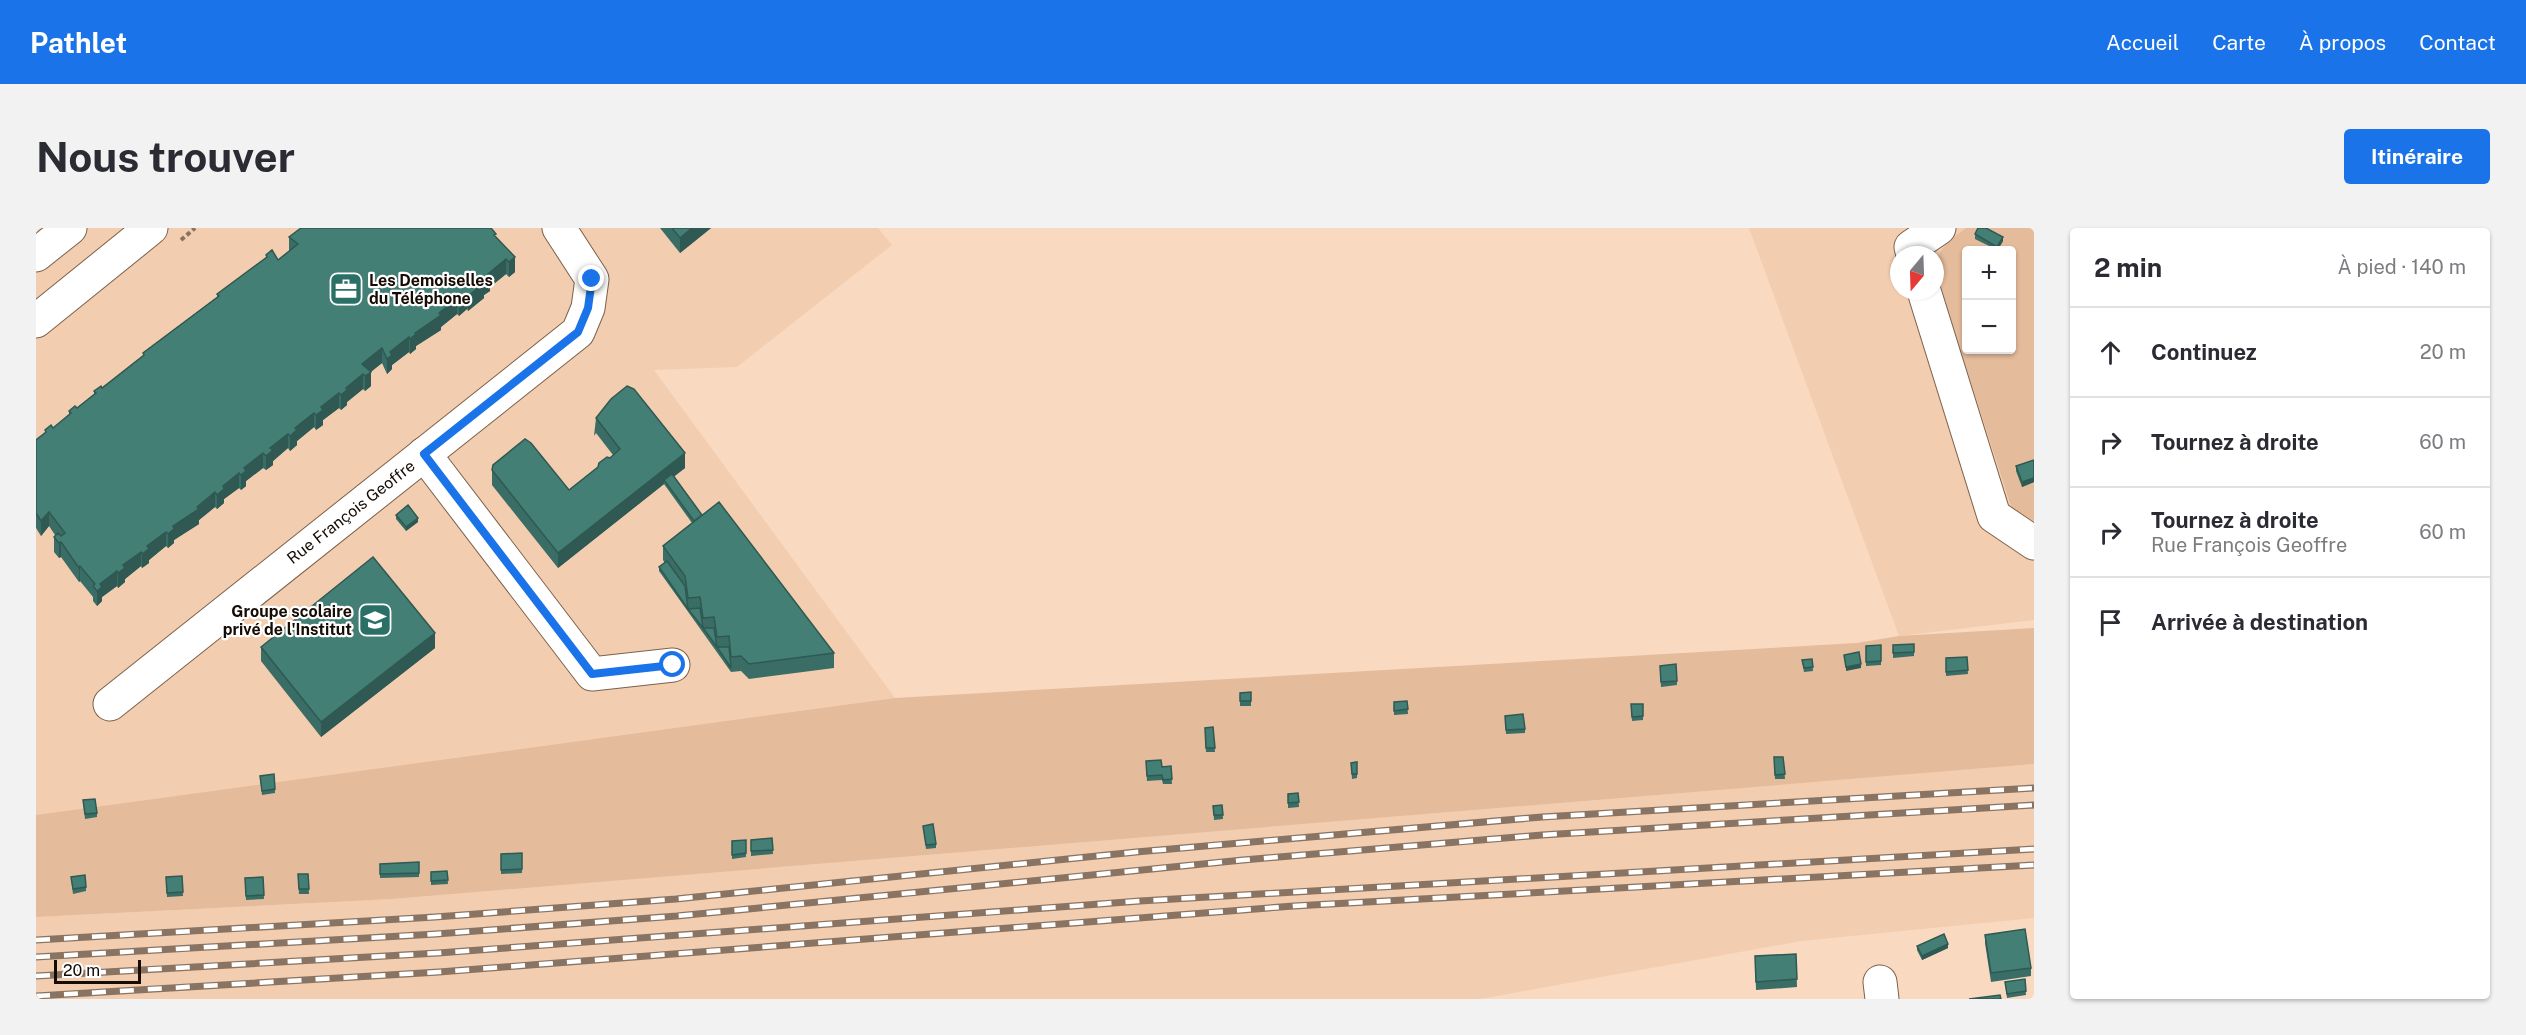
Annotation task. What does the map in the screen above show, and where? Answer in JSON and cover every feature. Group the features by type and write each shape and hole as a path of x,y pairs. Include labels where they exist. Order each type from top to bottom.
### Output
{"street":[{"path":"36,255 70,228"},
{"path":"36,321 151,228"},
{"name":"Rue François Geoffre","path":"110,704 578,332 588,308 592,279 559,228"},
{"path":"1909,243 1939,228"},
{"path":"1927,300 1994,516 2034,543"},
{"path":"424,454 592,674 673,665"}],"shaded area":[{"path":"36,228 878,228 892,245 737,367 654,370 895,698 36,815"},
{"path":"1749,228 2034,228 2034,620 1899,636"},
{"path":"1966,228 2034,228 2034,529 2012,509 1944,300 1944,248"},
{"path":"2034,628 2034,764 392,899 36,917 36,815 895,698 1857,643 1899,636"},
{"path":"2034,764 2034,918 1801,941 1480,999 36,999 36,917 392,899"}],"building":[{"path":"301,228 491,228 496,234 494,235 515,257 509,262 506,259 488,274 490,276 483,281 484,283 468,296 459,301 457,299 439,313 441,315 390,352 392,355 387,359 382,348 362,364 371,372 365,376 363,374 341,395 339,393 321,407 323,410 316,415 314,413 295,428 297,430 290,436 288,434 270,448 273,450 266,456 263,453 244,468 246,471 241,475 239,473 223,486 224,489 217,495 215,492 197,507 199,509 173,526 174,529 168,534 166,532 147,546 149,549 123,565 125,568 100,584 102,587 97,591 93,586 95,584 80,566 79,568 61,542 59,543 54,537 58,533 61,536 65,533 49,512 41,521 36,513 36,440 51,425 53,428 71,413 69,411 75,406 77,408 96,393 94,391 101,386 102,388 144,355 143,353 219,296 217,294 267,257 266,255 272,250 278,260 298,244 289,237"},
{"path":"672,228 692,228 680,238"},
{"path":"1978,228 1986,228 2003,237 1995,246 1975,234"},
{"path":"627,386 634,389 685,453 558,553 492,470 493,465 525,439 531,443 569,490 598,467 599,463 607,457 610,458 620,449 596,418 611,399"},
{"path":"2034,460 2034,478 2022,482 2016,466"},
{"path":"672,474 702,515 694,521 664,480"},
{"path":"719,502 834,653 749,664 741,656 731,657 729,636 717,637 714,617 703,618 700,597 688,598 685,576 663,546"},
{"path":"408,505 418,518 406,527 396,515"},
{"path":"373,557 435,633 321,722 261,647"},
{"path":"667,561 685,586 688,609 659,567"},
{"path":"700,608 703,628 688,609"},
{"path":"703,628 714,628 717,647"},
{"path":"1914,644 1914,652 1893,653 1893,645"},
{"path":"1881,645 1881,661 1866,662 1866,646"},
{"path":"717,647 729,647 731,668"},
{"path":"1859,652 1861,664 1846,667 1844,655"},
{"path":"1967,657 1968,670 1946,672 1946,658"},
{"path":"1812,659 1813,667 1804,668 1802,660"},
{"path":"1676,664 1677,681 1661,682 1660,666"},
{"path":"1251,692 1251,701 1240,701 1240,693"},
{"path":"1407,701 1408,709 1394,711 1394,702"},
{"path":"1631,704 1643,704 1643,716 1632,717"},
{"path":"1523,714 1525,729 1506,730 1505,716"},
{"path":"1213,727 1215,748 1206,748 1205,728"},
{"path":"1774,757 1783,757 1785,774 1775,775"},
{"path":"1161,760 1162,767 1171,766 1172,779 1163,780 1162,775 1147,776 1146,761"},
{"path":"1357,762 1357,774 1352,774 1351,763"},
{"path":"274,774 275,789 262,791 260,776"},
{"path":"1298,793 1299,802 1288,803 1288,794"},
{"path":"95,799 97,813 85,814 83,800"},
{"path":"1222,805 1223,815 1214,815 1213,806"},
{"path":"933,824 936,844 926,845 923,826"},
{"path":"772,838 773,850 751,851 751,840"},
{"path":"746,840 746,853 732,855 732,841"},
{"path":"522,853 522,869 501,870 501,854"},
{"path":"419,862 419,873 380,874 380,864"},
{"path":"447,871 448,880 431,881 431,872"},
{"path":"298,874 308,874 309,889 299,889"},
{"path":"85,875 86,887 73,889 71,877"},
{"path":"182,876 183,892 167,893 166,877"},
{"path":"263,877 264,895 246,896 245,878"},
{"path":"2025,929 2031,968 1991,973 1985,935"},
{"path":"1944,934 1948,944 1922,956 1917,946"},
{"path":"1796,954 1797,979 1756,982 1755,956"},
{"path":"2025,979 2026,991 2007,994 2005,982"},
{"path":"2000,995 2001,999 1969,999"}],"railway":[{"path":"36,940 435,917 676,899 1136,852 1542,817 2034,788"},
{"path":"36,957 436,934 677,916 1243,860 1542,835 2034,805"},
{"path":"36,976 438,953 1140,901 2034,849"},
{"path":"36,996 439,972 1294,906 2034,865"}],"place":[{"name":"Les Demoiselles du Téléphone","path":"346,289"},
{"name":"Groupe scolaire privé de l'Institut","path":"375,620"}],"route":[{"path":"592,279 588,308 578,332 424,454 592,674 673,665"}]}
